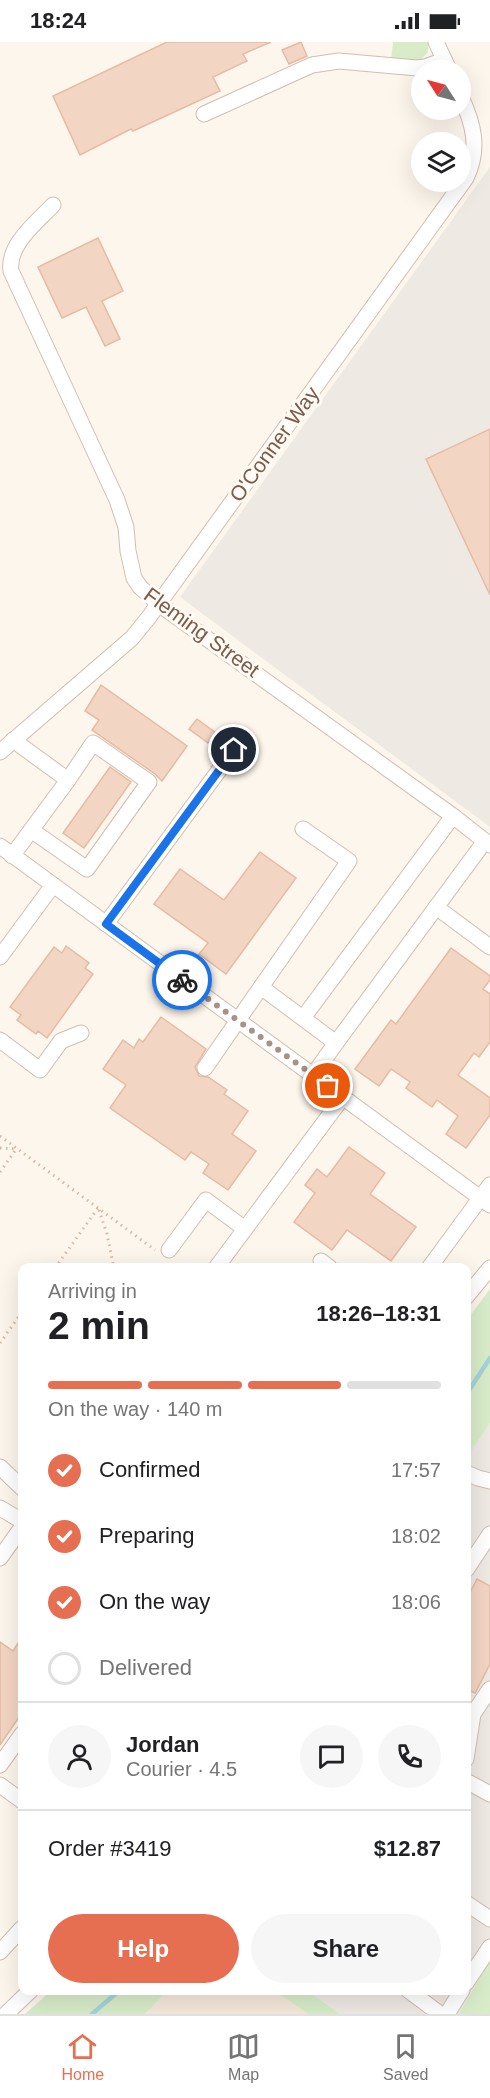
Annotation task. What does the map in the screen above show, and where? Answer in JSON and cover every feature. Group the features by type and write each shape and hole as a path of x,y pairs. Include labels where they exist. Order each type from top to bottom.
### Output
{"street":[{"path":"436,42 444,60"},
{"path":"204,114 312,64 339,62 411,68"},
{"name":"O'Conner Way","path":"0,752 132,638 159,603 466,178 475,152 475,137 470,120"},
{"name":"Fleming Street","path":"53,205 17,245 11,257 11,271 117,500 126,527 134,579 159,603 488,843"},
{"path":"13,740 68,780"},
{"path":"31,831 87,869 148,782 93,743 31,831 6,851 485,1202"},
{"path":"106,924 234,750"},
{"path":"303,1018 453,816"},
{"path":"205,1068 349,861 303,830"},
{"path":"313,1075 436,907 488,843"},
{"path":"0,957 53,885"},
{"path":"436,907 490,947"},
{"path":"261,987 336,1043"},
{"path":"0,1040 40,1070 61,1041 81,1033"},
{"path":"220,1263 343,1097"},
{"path":"433,1263 485,1202 490,1185"},
{"path":"165,1252 206,1200 245,1229"},
{"path":"471,1291 490,1268"},
{"path":"0,1467 18,1484"},
{"path":"471,1479 490,1481"},
{"path":"0,1508 18,1519"},
{"path":"0,1558 18,1533"},
{"path":"471,1562 490,1534"},
{"path":"471,1727 473,1714 490,1689"},
{"path":"0,1765 18,1740"},
{"path":"471,1784 490,1794"},
{"path":"0,1785 18,1798"},
{"path":"471,1906 490,1919"},
{"path":"0,1952 18,1932"},
{"path":"471,1976 490,1947"},
{"path":"6,2014 26,1995"},
{"path":"415,1995 440,2014"},
{"path":"447,2014 459,1995"}],"path":[{"path":"0,1136 98,1208 165,1252"},
{"path":"0,1148 17,1148"},
{"path":"0,1172 17,1148"},
{"path":"59,1263 98,1208"},
{"path":"98,1208 107,1234 113,1263"},
{"path":"0,1343 18,1318"}],"shaded area":[{"path":"490,167 490,827 180,597"},
{"path":"490,1423 490,1960 471,1993 471,1450"},
{"path":"162,1995 281,1995 308,2014 145,2014"},
{"path":"314,1995 470,1995 459,2014 340,2014"}],"green space":[{"path":"393,42 428,42 428,52 420,60 407,62 391,60"},
{"path":"490,1289 490,1423 471,1451 471,1315"},
{"path":"490,1960 490,2014 459,2014"},
{"path":"46,1995 163,1995 145,2014 25,2014"},
{"path":"281,1995 314,1995 340,2014 308,2014"}],"building":[{"path":"167,42 271,42 243,54 247,61 213,77 220,91 133,131 131,129 80,155 53,96"},
{"path":"301,42 307,56 289,64 282,50"},
{"path":"98,238 123,291 102,301 120,339 105,346 86,307 62,318 38,267"},
{"path":"490,429 490,595 426,459"},
{"path":"101,685 187,746 162,781 92,730 99,720 85,711"},
{"path":"197,719 216,733 208,743 189,729"},
{"path":"110,767 131,782 84,848 63,833"},
{"path":"260,852 296,878 226,974 199,954 208,943 154,904 180,869 224,900"},
{"path":"66,946 89,963 85,968 93,974 47,1038 38,1031 36,1034 17,1020 21,1015 10,1007 54,947 62,953"},
{"path":"451,948 490,976 490,980 483,989 490,994 490,1042 479,1057 474,1053 458,1075 490,1098 490,1115 466,1148 446,1134 458,1116 437,1100 432,1107 406,1088 410,1082 391,1069 379,1086 355,1069 391,1020 396,1024"},
{"path":"161,1017 206,1049 195,1067 199,1076 208,1077 227,1090 224,1094 248,1111 232,1134 256,1151 228,1190 203,1173 209,1164 191,1152 185,1160 110,1108 126,1085 103,1069 123,1040 134,1048 139,1039 143,1042"},
{"path":"349,1147 385,1173 370,1194 416,1227 391,1261 347,1230 332,1250 294,1222 315,1193 305,1185 317,1169 327,1177"},
{"path":"477,1579 490,1586 490,1664 475,1693 471,1691 471,1590"},
{"path":"0,1642 13,1651 18,1643 18,1719 0,1745"}],"waterway":[{"path":"471,1387 490,1358"},
{"path":"92,2014 114,1995"}],"way so far":[{"path":"182,980 328,1086"}],"route":[{"path":"182,980 106,924 234,750"}]}
